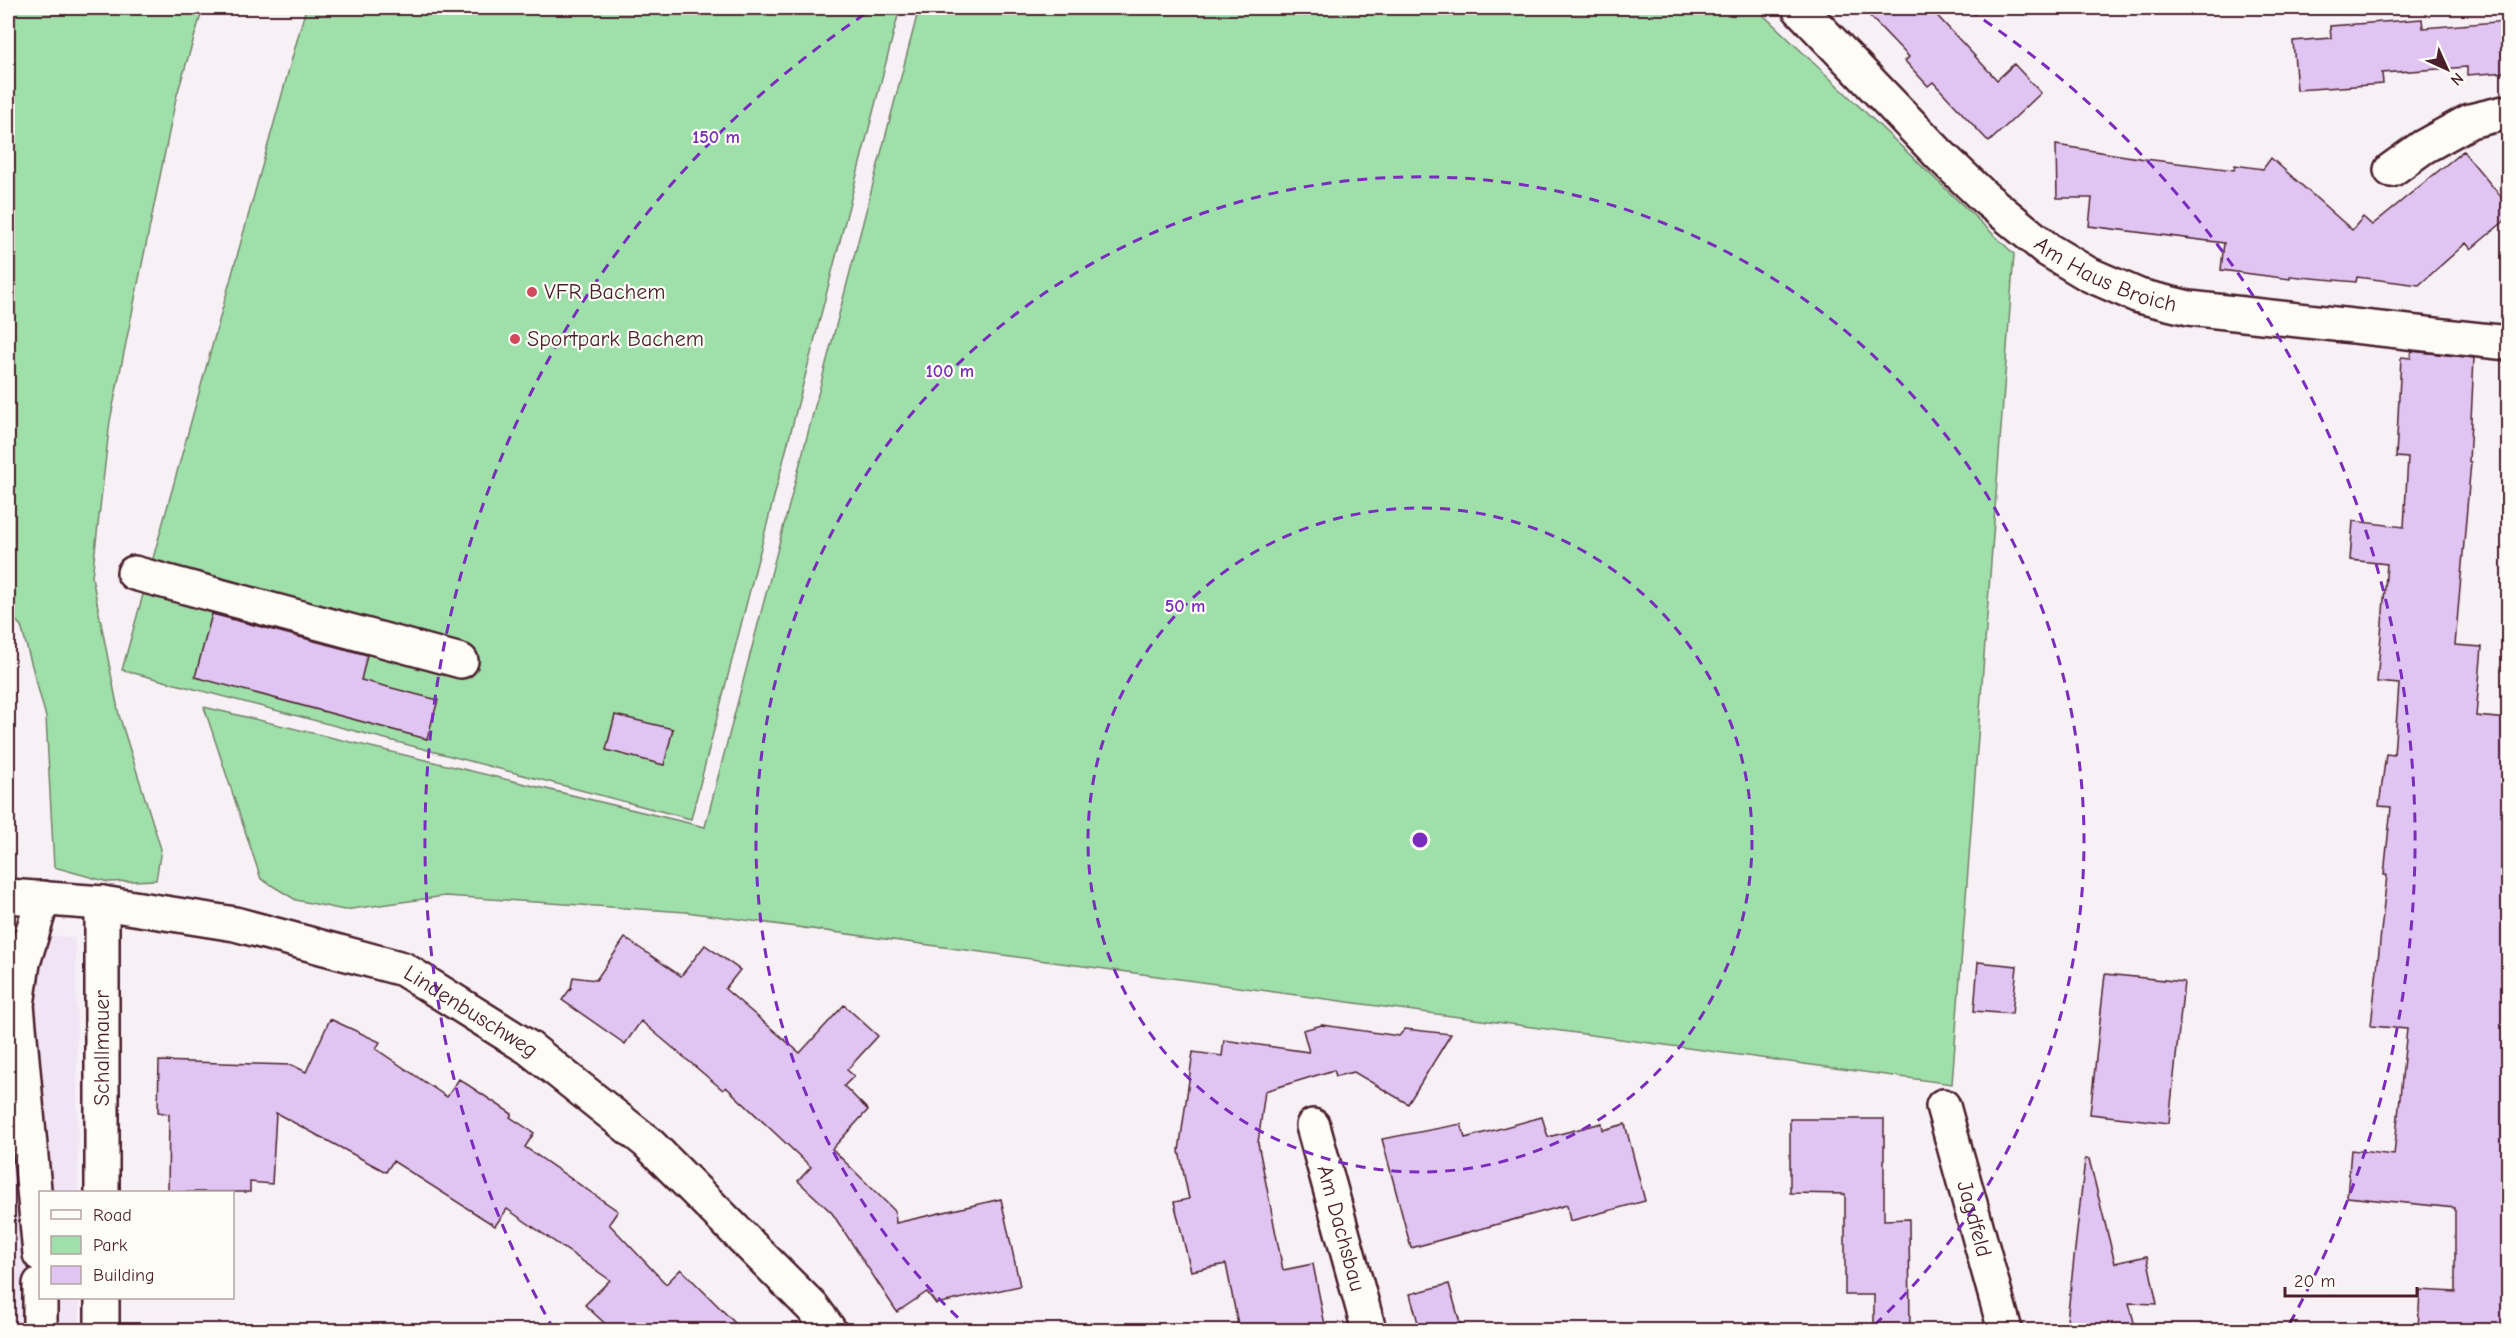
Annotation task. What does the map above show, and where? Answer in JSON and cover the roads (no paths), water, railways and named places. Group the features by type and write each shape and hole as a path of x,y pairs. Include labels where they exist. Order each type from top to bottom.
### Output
{"street":[{"name":"Am Haus Broich","path":"1799,8 1985,198 2048,250 2088,274 2139,296 2189,308 2508,343"},
{"path":"2391,170 2423,147 2470,121 2508,112"},
{"path":"134,573 461,661"},
{"name":"Lindenbuschweg","path":"8,896 102,903 235,924 403,969 529,1048 647,1142 813,1308 829,1330"},
{"path":"39,1243 17,1005 23,963 43,898"},
{"name":"Schallmauer","path":"102,903 102,1191"},
{"name":"Jagdfeld","path":"1942,1106 2005,1330"},
{"name":"Am Dachsbau","path":"1313,1126 1369,1330"},
{"path":"40,1299 40,1330"},
{"path":"102,1299 102,1330"}],"place":[{"name":"VFR Bachem","path":"532,292"},
{"name":"Sportpark Bachem","path":"515,339"}]}
